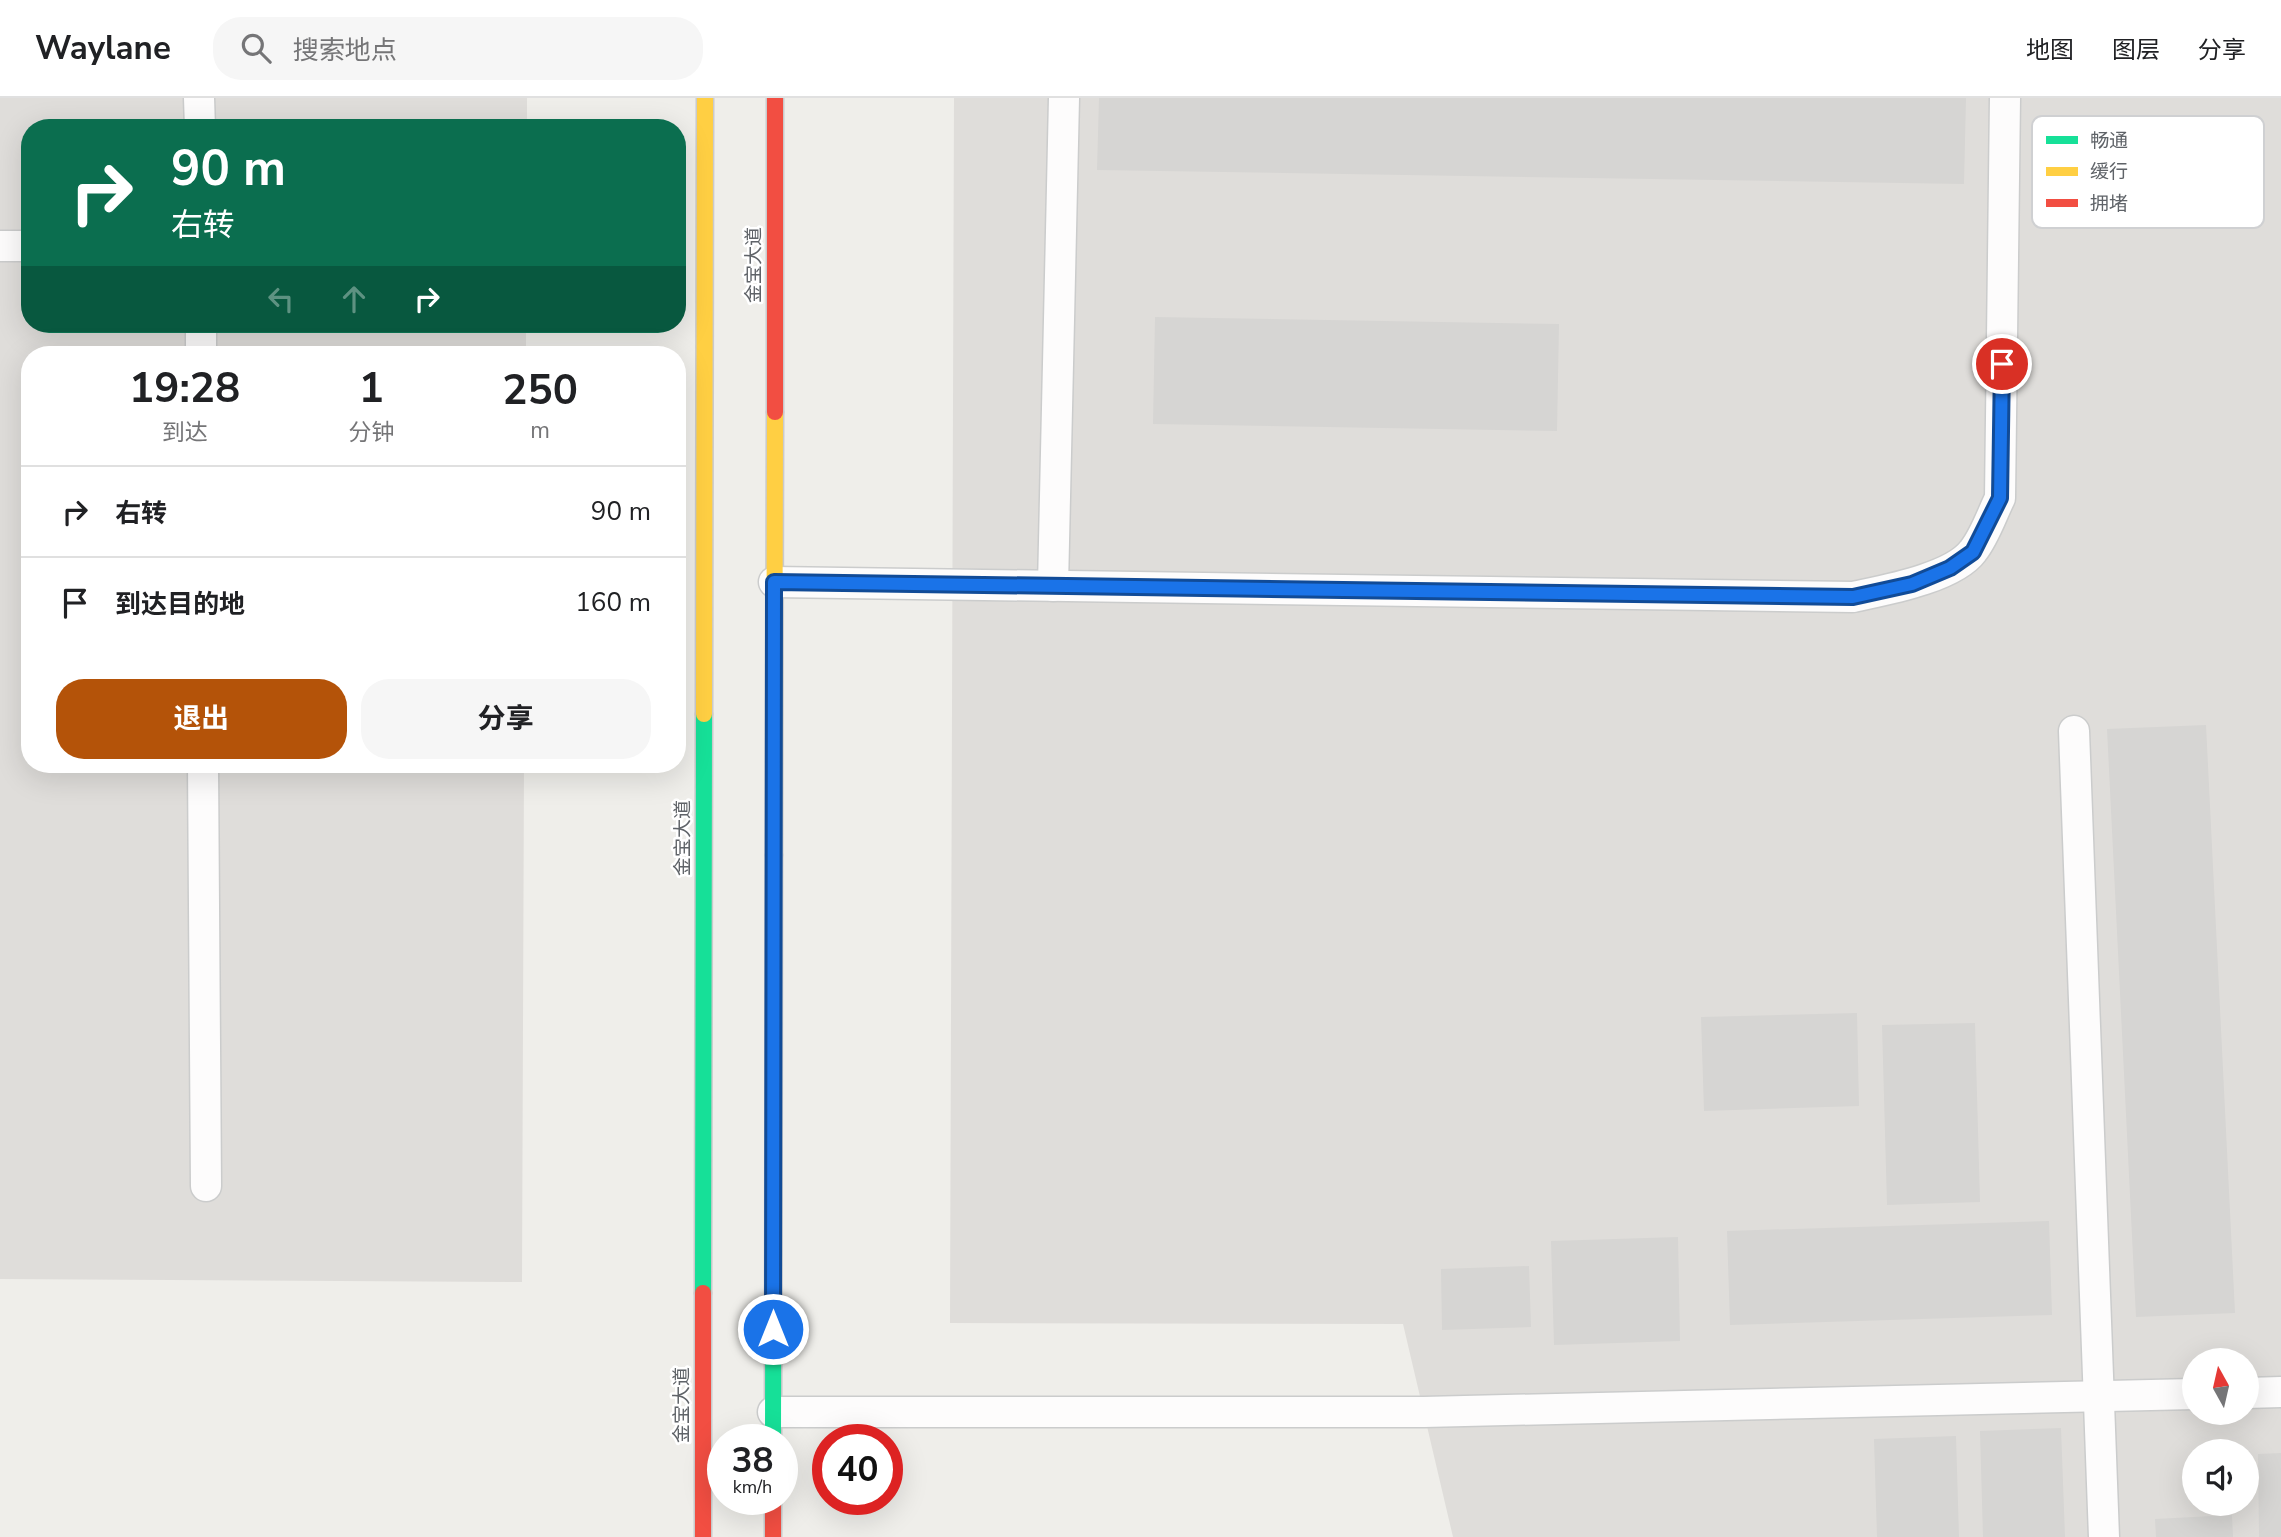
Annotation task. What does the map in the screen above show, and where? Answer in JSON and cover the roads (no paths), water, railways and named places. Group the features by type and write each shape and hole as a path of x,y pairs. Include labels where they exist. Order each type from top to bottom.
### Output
{"street":[{"name":"金宝大道","path":"703,1537 705,98"},
{"name":"金宝大道","path":"773,1424 775,98"},
{"path":"773,1515 773,1537"}],"lane":[{"path":"200,98 200,119"},
{"path":"1053,586 1064,98"},
{"path":"774,582 1853,597 1912,584 1950,568 1973,552 2000,498 2004,98"},
{"path":"0,246 21,246"},
{"path":"2074,731 2104,1537"},
{"path":"204,773 206,1186"},
{"path":"2259,1393 2281,1392"},
{"path":"798,1425 2182,1395"}]}
